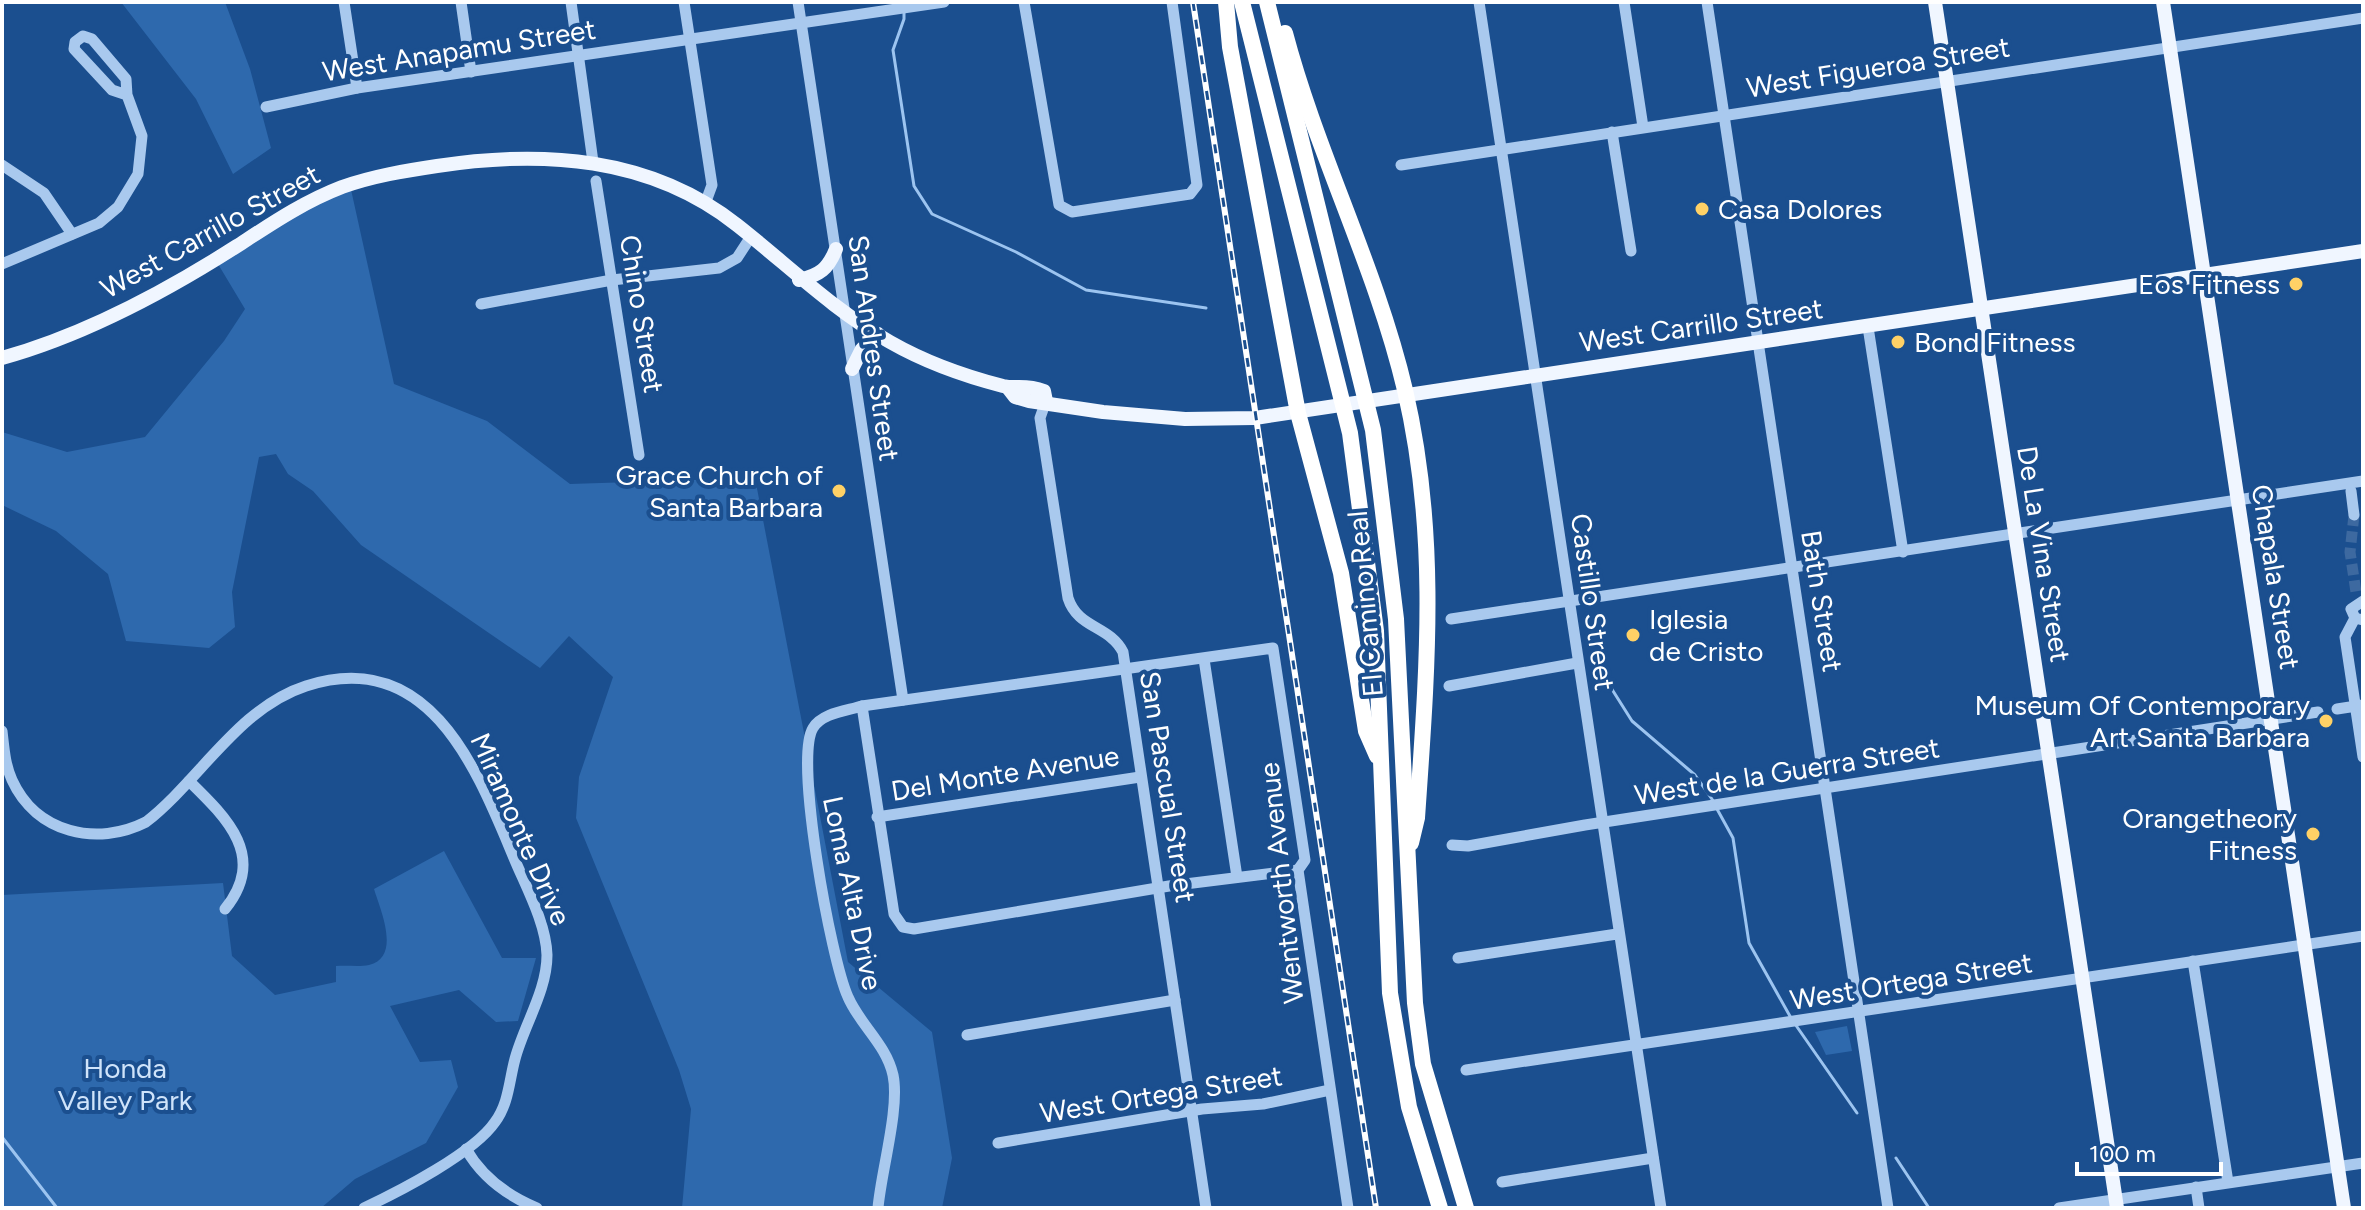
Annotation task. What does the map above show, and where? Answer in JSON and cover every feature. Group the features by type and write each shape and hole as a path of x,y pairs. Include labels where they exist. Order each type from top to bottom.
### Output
{"highway":[{"path":"1226,2 1230,47 1298,413 1341,573 1366,731 1381,764"},
{"name":"El Camino Real","path":"1242,2 1350,433 1376,631 1388,962 1394,1032 1417,1139 1440,1208"},
{"path":"1268,2 1284,29 1359,243 1406,393 1422,475 1430,587 1417,818 1407,860"},
{"name":"El Camino Real","path":"1268,2 1373,430 1396,619 1415,1003 1423,1064 1466,1208"}],"main road":[{"name":"De La Vina Street","path":"1935,2 2116,1204"},
{"name":"Chapala Street","path":"2163,2 2344,1208"},
{"name":"West Carrillo Street","path":"2,358 56,341 153,295 284,215 343,187 395,172 487,158 542,156 593,162 655,180 705,204 844,312 878,334 935,363 1008,388 1018,384 1033,387 1044,391 1046,401 1103,412 1185,419 1298,413 1406,393 1868,327 2363,251"},
{"path":"799,280 820,274 836,249"},
{"path":"852,369 862,349 878,334"}],"street":[{"path":"344,2 357,88"},
{"path":"461,2 471,72"},
{"path":"571,2 593,162"},
{"path":"684,2 712,187 705,204"},
{"name":"San Andres Street","path":"798,2 903,700"},
{"name":"West Anapamu Street","path":"266,107 357,88 944,2"},
{"path":"1024,2 1062,209 1072,212 1190,194 1197,185 1172,2"},
{"name":"Castillo Street","path":"1479,2 1603,823 1617,934 1661,1208"},
{"path":"1624,2 1643,127"},
{"name":"Bath Street","path":"1707,2 1888,1208"},
{"name":"West Figueroa Street","path":"1401,165 1501,147 2363,18"},
{"path":"2,264 109,216 127,197 138,174 142,136 136,111 127,95 126,79 92,39 83,36 75,42 74,49 112,90 127,95"},
{"path":"1612,132 1631,251"},
{"path":"2,165 44,193 72,234"},
{"name":"Chino Street","path":"596,181 639,455"},
{"path":"481,304 612,280 724,266 737,258 750,238"},
{"path":"1868,327 1903,552"},
{"name":"San Pascual Street","path":"1046,401 1040,418 1068,598 1082,622 1115,638 1123,652 1126,667 1206,1208"},
{"path":"1451,619 2363,481"},
{"path":"2351,491 2354,515"},
{"path":"2359,598 2351,609 2359,619 2345,637 2359,706 2363,757"},
{"name":"Wentworth Avenue","path":"1204,659 1273,648 1300,815 1305,860 1298,870 1348,1208"},
{"path":"1237,877 1204,659 1126,667 862,706 895,920 903,927 914,929 1298,870"},
{"path":"1449,686 1577,663"},
{"name":"Miramonte Drive","path":"2,731 8,770 19,794 36,813 70,832 96,835 134,828 161,810 262,709 290,692 327,681 374,683 405,694 434,713 459,742 519,870 545,940 547,957 543,980 515,1060 506,1102 494,1124 466,1149 364,1208"},
{"name":"Loma Alta Drive","path":"862,706 818,722 810,733 806,755 807,793 839,969 855,1011 888,1060 894,1084 878,1208"},
{"path":"2337,709 2359,706"},
{"name":"West de la Guerra Street","path":"1452,845 1468,846 2318,712"},
{"name":"Del Monte Avenue","path":"877,817 1140,777"},
{"path":"189,781 225,818 243,855 242,881 225,909"},
{"path":"1458,958 1617,934"},
{"name":"West Ortega Street","path":"1466,1070 1809,1022 2363,936"},
{"path":"2193,961 2228,1182"},
{"path":"967,1035 1175,1000"},
{"name":"West Ortega Street","path":"998,1143 1191,1112 1263,1104 1330,1090"},
{"path":"466,1149 475,1165 500,1187 537,1208"},
{"path":"1502,1182 1653,1158"},
{"path":"2059,1208 2116,1204 2196,1187 2363,1163"},
{"path":"2196,1187 2199,1208"}],"green space":[{"path":"121,2 225,2 250,69 271,148 233,174 196,99"},
{"path":"350,185 394,384 487,421 570,484 755,478 848,962 932,1032 952,1158 942,1208 682,1208 691,1109 679,1070 576,818 579,777 613,677 569,636 540,668 361,545 313,491 288,474 276,454 259,457 232,592 235,627 209,648 126,641 108,574 56,531 2,505 2,432 67,452 145,437 224,341 245,309 215,259"},
{"name":"Honda Valley Park","path":"444,851 502,958 536,958 518,1021 496,1022 459,990 390,1006 420,1062 451,1060 458,1087 426,1143 355,1179 321,1208 2,1208 2,895 223,883 232,956 275,995 336,982 336,966 365,966 379,960 385,953 387,943 384,920 374,889"},
{"path":"1847,1026 1852,1051 1826,1055 1815,1032"}],"waterway":[{"path":"904,2 904,19 893,50 914,186 932,214 1016,252 1086,290 1206,308"},
{"path":"1596,664 1632,721 1695,775 1714,802"},
{"path":"1717,809 1733,838 1749,943 1791,1018"},
{"path":"1795,1024 1857,1113"},
{"path":"2,1137 57,1208"},
{"path":"1896,1158 1929,1208"}],"tunnel":[{"path":"2354,515 2350,552 2356,592"}],"railway":[{"path":"1193,2 1376,1208"}],"place":[{"name":"Casa Dolores","path":"1702,209"},
{"name":"Eos Fitness","path":"2296,284"},
{"name":"Bond Fitness","path":"1898,342"},
{"name":"Grace Church of Santa Barbara","path":"839,491"},
{"name":"Iglesia de Cristo","path":"1633,635"},
{"name":"Museum Of Contemporary Art Santa Barbara","path":"2326,721"},
{"name":"Orangetheory Fitness","path":"2313,834"}]}
